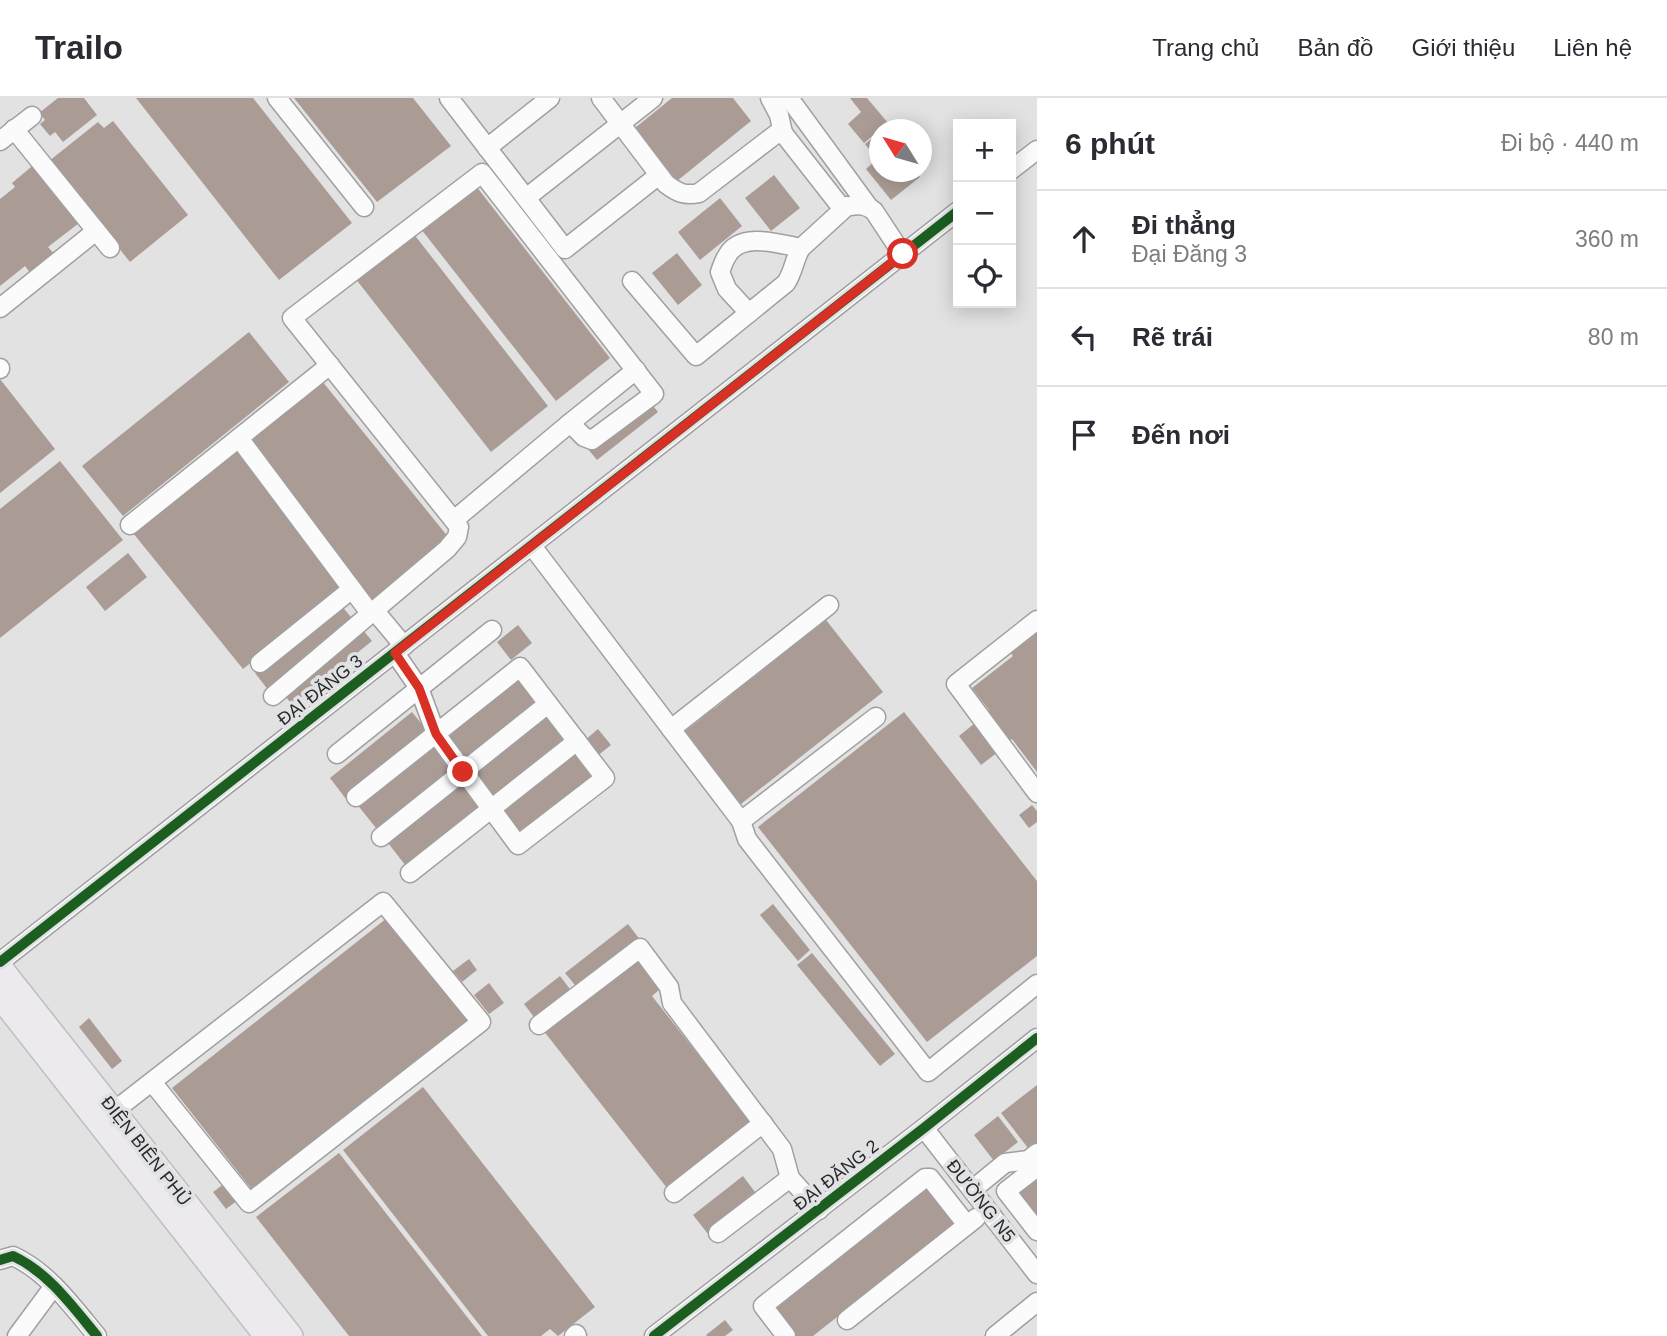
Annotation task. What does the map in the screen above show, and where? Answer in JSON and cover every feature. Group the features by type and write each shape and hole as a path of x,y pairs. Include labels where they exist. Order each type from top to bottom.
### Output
{"main road":[{"name":"ĐIỆN BIÊN PHỦ","path":"0,964 291,1336"},
{"name":"ĐIỆN BIÊN PHỦ","path":"0,997 266,1336"}],"street":[{"path":"277,98 364,207"},
{"path":"449,98 565,248 660,175"},
{"path":"487,148 550,98"},
{"path":"601,98 660,175 677,192 688,196 699,194 776,134 783,133"},
{"path":"526,198 653,98"},
{"path":"770,98 779,115 783,133 841,207 860,204 868,206"},
{"path":"789,98 903,254"},
{"path":"0,141 32,116"},
{"path":"14,129 110,248"},
{"path":"1016,166 1037,150"},
{"path":"273,696 447,549 457,537 459,527 292,318 482,173 654,394 592,440 584,437 570,423"},
{"path":"632,281 696,356 786,283 794,271 796,255 801,248 847,206"},
{"name":"ĐẠI ĐĂNG 3","path":"0,964 953,215"},
{"path":"0,308 96,231"},
{"path":"749,313 727,289 720,272 728,253 742,244 760,240 801,248"},
{"path":"130,525 330,365"},
{"path":"454,520 636,370"},
{"path":"239,438 400,650 419,688 436,734 518,845 606,778 520,667 436,734 356,797"},
{"path":"532,546 741,821 747,839 928,1072 1037,984"},
{"path":"260,663 352,589"},
{"path":"671,729 829,606"},
{"path":"1037,620 956,684 1037,793"},
{"path":"337,754 492,630"},
{"path":"381,837 548,704"},
{"path":"741,821 876,717"},
{"path":"410,873 577,741"},
{"path":"114,1111 383,902 481,1022 249,1203 152,1082"},
{"path":"539,1025 640,948 669,988 672,1003 782,1149 790,1178 819,1210"},
{"name":"ĐẠI ĐĂNG 2","path":"653,1336 819,1210 1037,1038"},
{"path":"674,1193 762,1123"},
{"name":"ĐƯỜNG N5","path":"924,1128 1037,1274"},
{"path":"972,1190 1005,1163 1028,1160 1037,1153"},
{"path":"1037,1167 1006,1191 1037,1231"},
{"path":"718,1233 790,1178"},
{"path":"786,1336 763,1306 925,1178 930,1178 967,1226"},
{"path":"847,1320 987,1210"},
{"path":"1021,1255 1037,1242"},
{"path":"0,1260 13,1256 22,1260 54,1286 97,1336"},
{"path":"17,1336 54,1286"},
{"path":"995,1336 1037,1302"}],"building":[{"path":"58,98 84,98 97,115 63,142 55,132 50,136 40,124 45,120 39,113"},
{"path":"136,98 253,98 352,223 279,280"},
{"path":"294,98 413,98 451,146 377,202"},
{"path":"672,98 733,98 751,121 677,181 635,128"},
{"path":"850,98 867,98 885,119 869,119 869,139 864,143 848,124 861,112"},
{"path":"113,121 188,215 130,262 49,161 98,122 104,128"},
{"path":"37,162 83,220 48,247 55,255 31,274 25,266 0,286 0,199 15,187 12,183"},
{"path":"774,175 800,208 771,231 745,198"},
{"path":"876,182 914,182 891,200"},
{"path":"476,186 610,358 556,401 421,229"},
{"path":"720,198 742,226 700,260 678,232"},
{"path":"413,233 548,406 491,452 355,278"},
{"path":"677,253 702,285 678,305 652,273"},
{"path":"249,332 289,382 123,516 82,466"},
{"path":"0,379 55,449 0,493"},
{"path":"322,381 449,538 368,603 242,446"},
{"path":"649,401 658,412 597,460 588,449"},
{"path":"236,450 346,587 243,669 133,533"},
{"path":"60,461 123,540 0,638 0,509"},
{"path":"128,553 147,577 105,611 86,587"},
{"path":"340,604 355,622 269,691 255,673"},
{"path":"826,620 883,692 741,804 719,783 722,780 704,757 700,760 690,746 694,743 684,732 702,718 699,714 710,704 714,709 732,694 729,690 740,682 743,685 763,670 760,666 771,657 774,661 792,646 790,643 801,633 804,637"},
{"path":"518,625 532,643 511,660 497,642"},
{"path":"1037,625 1037,772 1012,739 1006,743 983,714 989,710 972,688 1013,656 1007,648"},
{"path":"363,630 372,641 292,705 284,694"},
{"path":"518,675 542,705 468,764 444,734"},
{"path":"545,711 569,741 493,801 469,771"},
{"path":"412,712 429,733 346,799 330,778"},
{"path":"904,712 1037,881 1037,956 927,1042 758,827"},
{"path":"975,723 998,752 981,765 959,736"},
{"path":"598,729 611,745 596,757 584,741"},
{"path":"433,742 456,772 380,833 356,803"},
{"path":"573,748 597,778 520,839 496,809"},
{"path":"460,779 484,810 409,870 385,839"},
{"path":"1032,805 1037,811 1037,822 1029,828 1019,815"},
{"path":"773,904 810,950 798,961 760,915"},
{"path":"387,918 468,1022 253,1191 172,1088"},
{"path":"628,924 641,941 579,990 565,973"},
{"path":"640,953 665,985 652,996 751,1122 667,1188 543,1030"},
{"path":"812,953 895,1054 880,1066 797,965"},
{"path":"469,959 477,970 462,982 453,971"},
{"path":"560,976 573,993 537,1021 524,1004"},
{"path":"489,983 504,1003 489,1014 474,995"},
{"path":"89,1018 122,1061 112,1069 79,1027"},
{"path":"1037,1085 1037,1147 1031,1152 1001,1113"},
{"path":"423,1087 595,1307 558,1336 550,1329 541,1336 488,1336 343,1150"},
{"path":"998,1116 1018,1142 994,1161 974,1135"},
{"path":"339,1153 482,1336 349,1336 256,1217"},
{"path":"743,1176 758,1196 708,1234 693,1215"},
{"path":"1037,1176 1037,1219 1016,1192"},
{"path":"225,1183 238,1200 226,1209 213,1192"},
{"path":"927,1185 956,1223 813,1336 792,1336 770,1308"},
{"path":"725,1320 733,1330 725,1336 706,1335"}],"cycle path":[{"path":"0,962 953,215"},
{"path":"654,1336 1037,1038"},
{"path":"0,1260 13,1256 38,1271 59,1291 97,1336"}],"route":[{"path":"463,772 436,734 419,688 395,653 903,254"}]}
